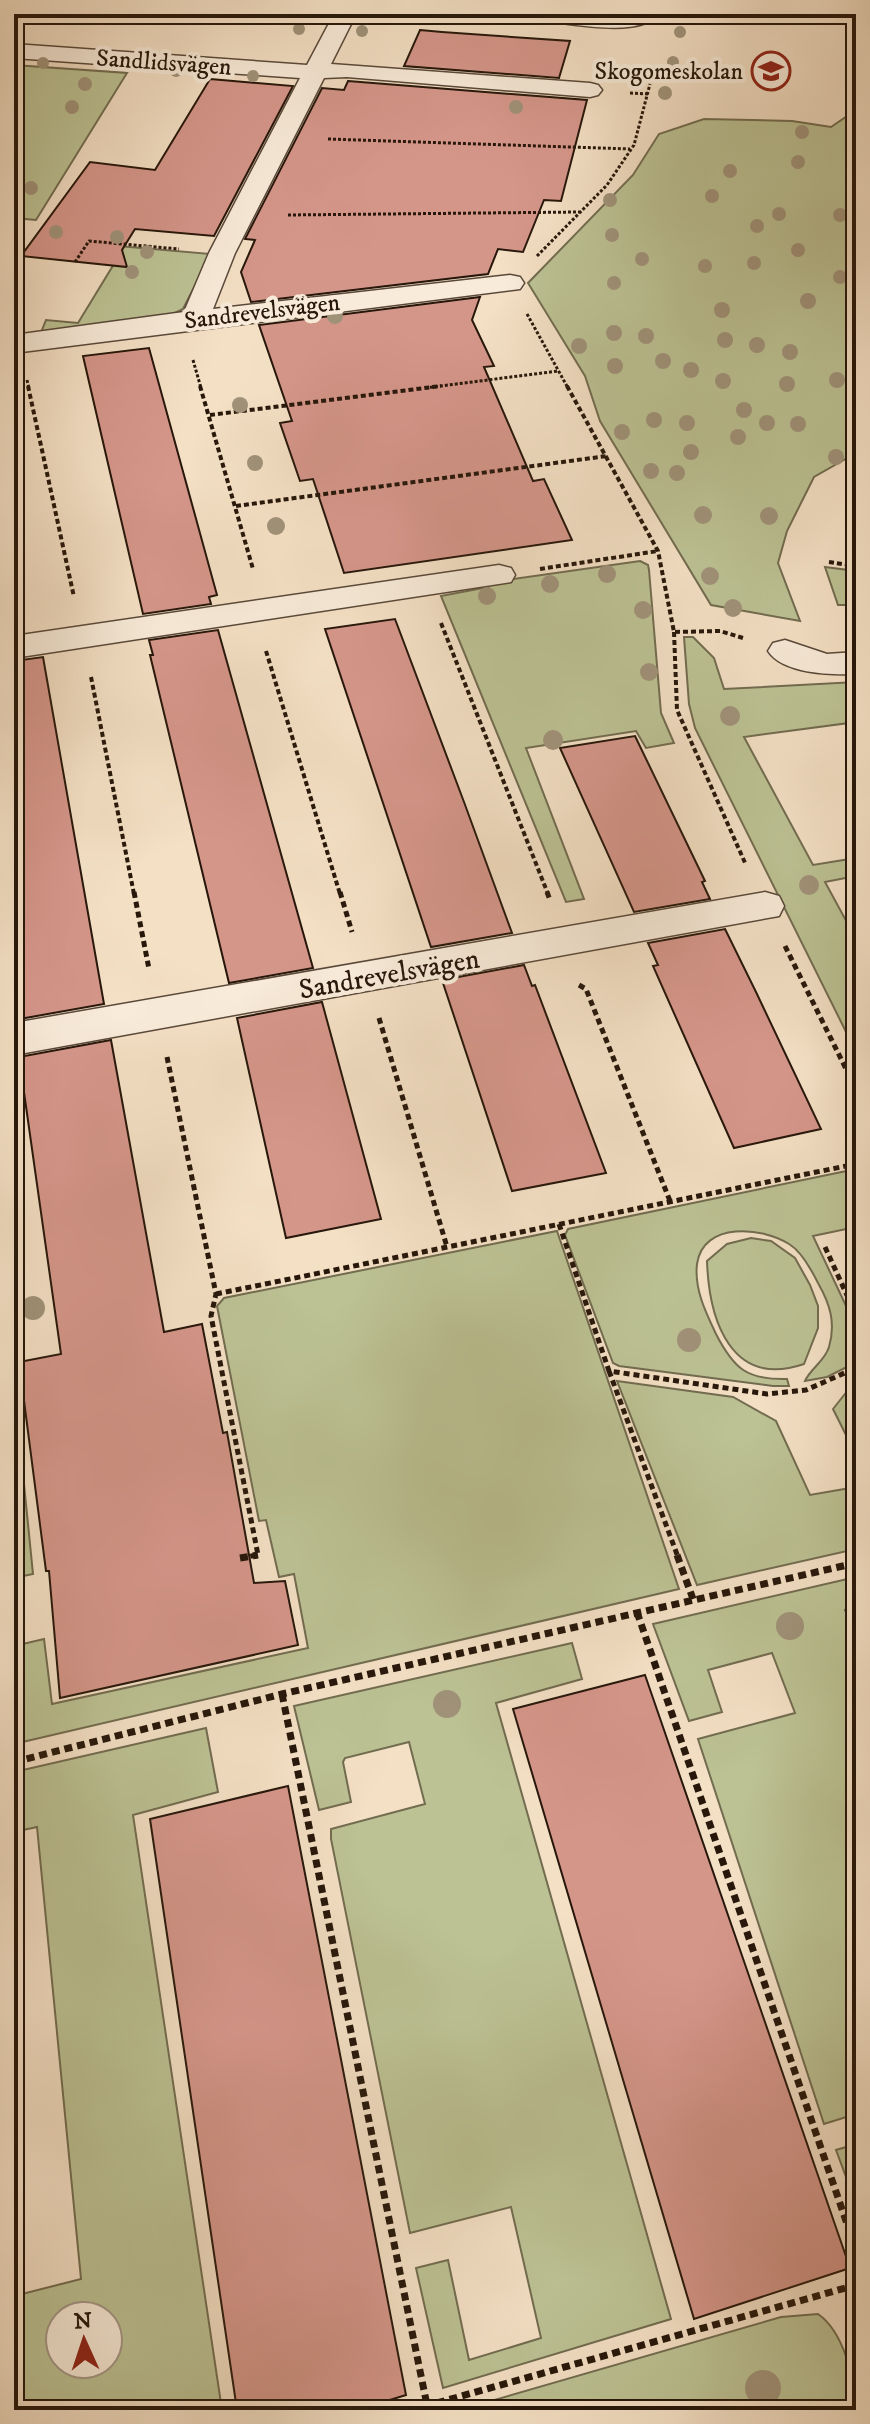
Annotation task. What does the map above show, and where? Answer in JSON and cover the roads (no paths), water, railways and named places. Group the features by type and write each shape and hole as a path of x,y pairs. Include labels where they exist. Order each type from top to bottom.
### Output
{"street":[{"path":"188,320 345,14"},
{"path":"546,14 616,20 647,14"},
{"name":"Sandlidsvägen","path":"14,51 313,72 347,70 590,90"},
{"name":"Sandrevelsvägen","path":"16,344 188,320 510,283"},
{"path":"14,647 499,575"},
{"path":"785,651 824,665 856,663"},
{"name":"Sandrevelsvägen","path":"14,1039 765,906"}],"place":[{"name":"Skogomeskolan","path":"771,71"}]}
